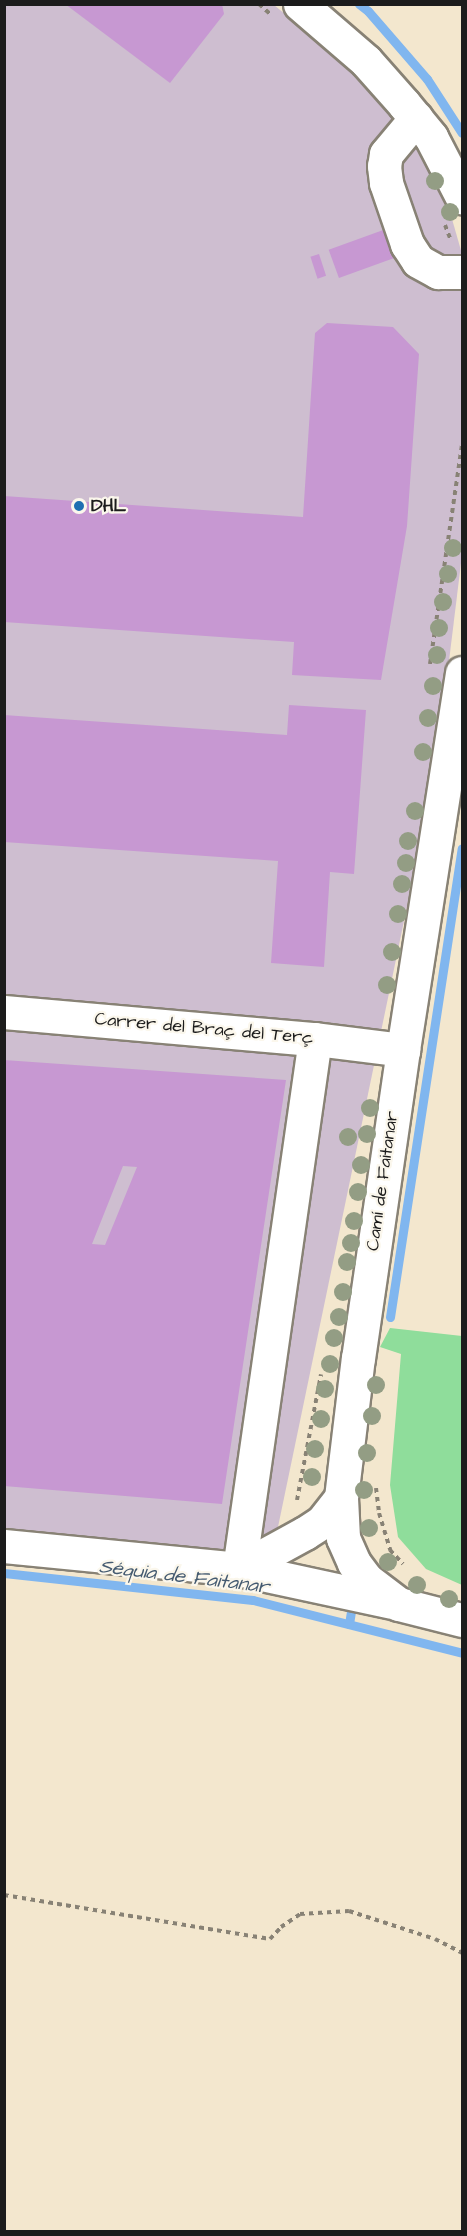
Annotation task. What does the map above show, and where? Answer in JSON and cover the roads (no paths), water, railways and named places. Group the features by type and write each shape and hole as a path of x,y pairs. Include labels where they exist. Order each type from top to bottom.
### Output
{"street":[{"path":"300,4 366,61 416,118 431,137 462,197"},
{"path":"416,118 386,154 384,166 386,183 407,244 418,261 438,273 462,272"},
{"name":"Camí de Faitanar","path":"462,673 403,1050 358,1357 341,1498 344,1538 354,1563 367,1580 399,1604 462,1620"},
{"name":"Carrer del Braç del Terç","path":"4,1012 315,1039 403,1050"},
{"path":"239,1569 315,1039"},
{"path":"239,1569 322,1522 341,1498"},
{"path":"4,1546 239,1569 399,1604"}],"waterway":[{"path":"359,4 368,11 427,79 462,133"},
{"path":"390,1317 462,849"},
{"name":"Séquia de Faitanar","path":"4,1573 253,1600 462,1653"},
{"path":"349,1624 351,1612"}],"place":[{"name":"DHL","path":"79,506"}]}
